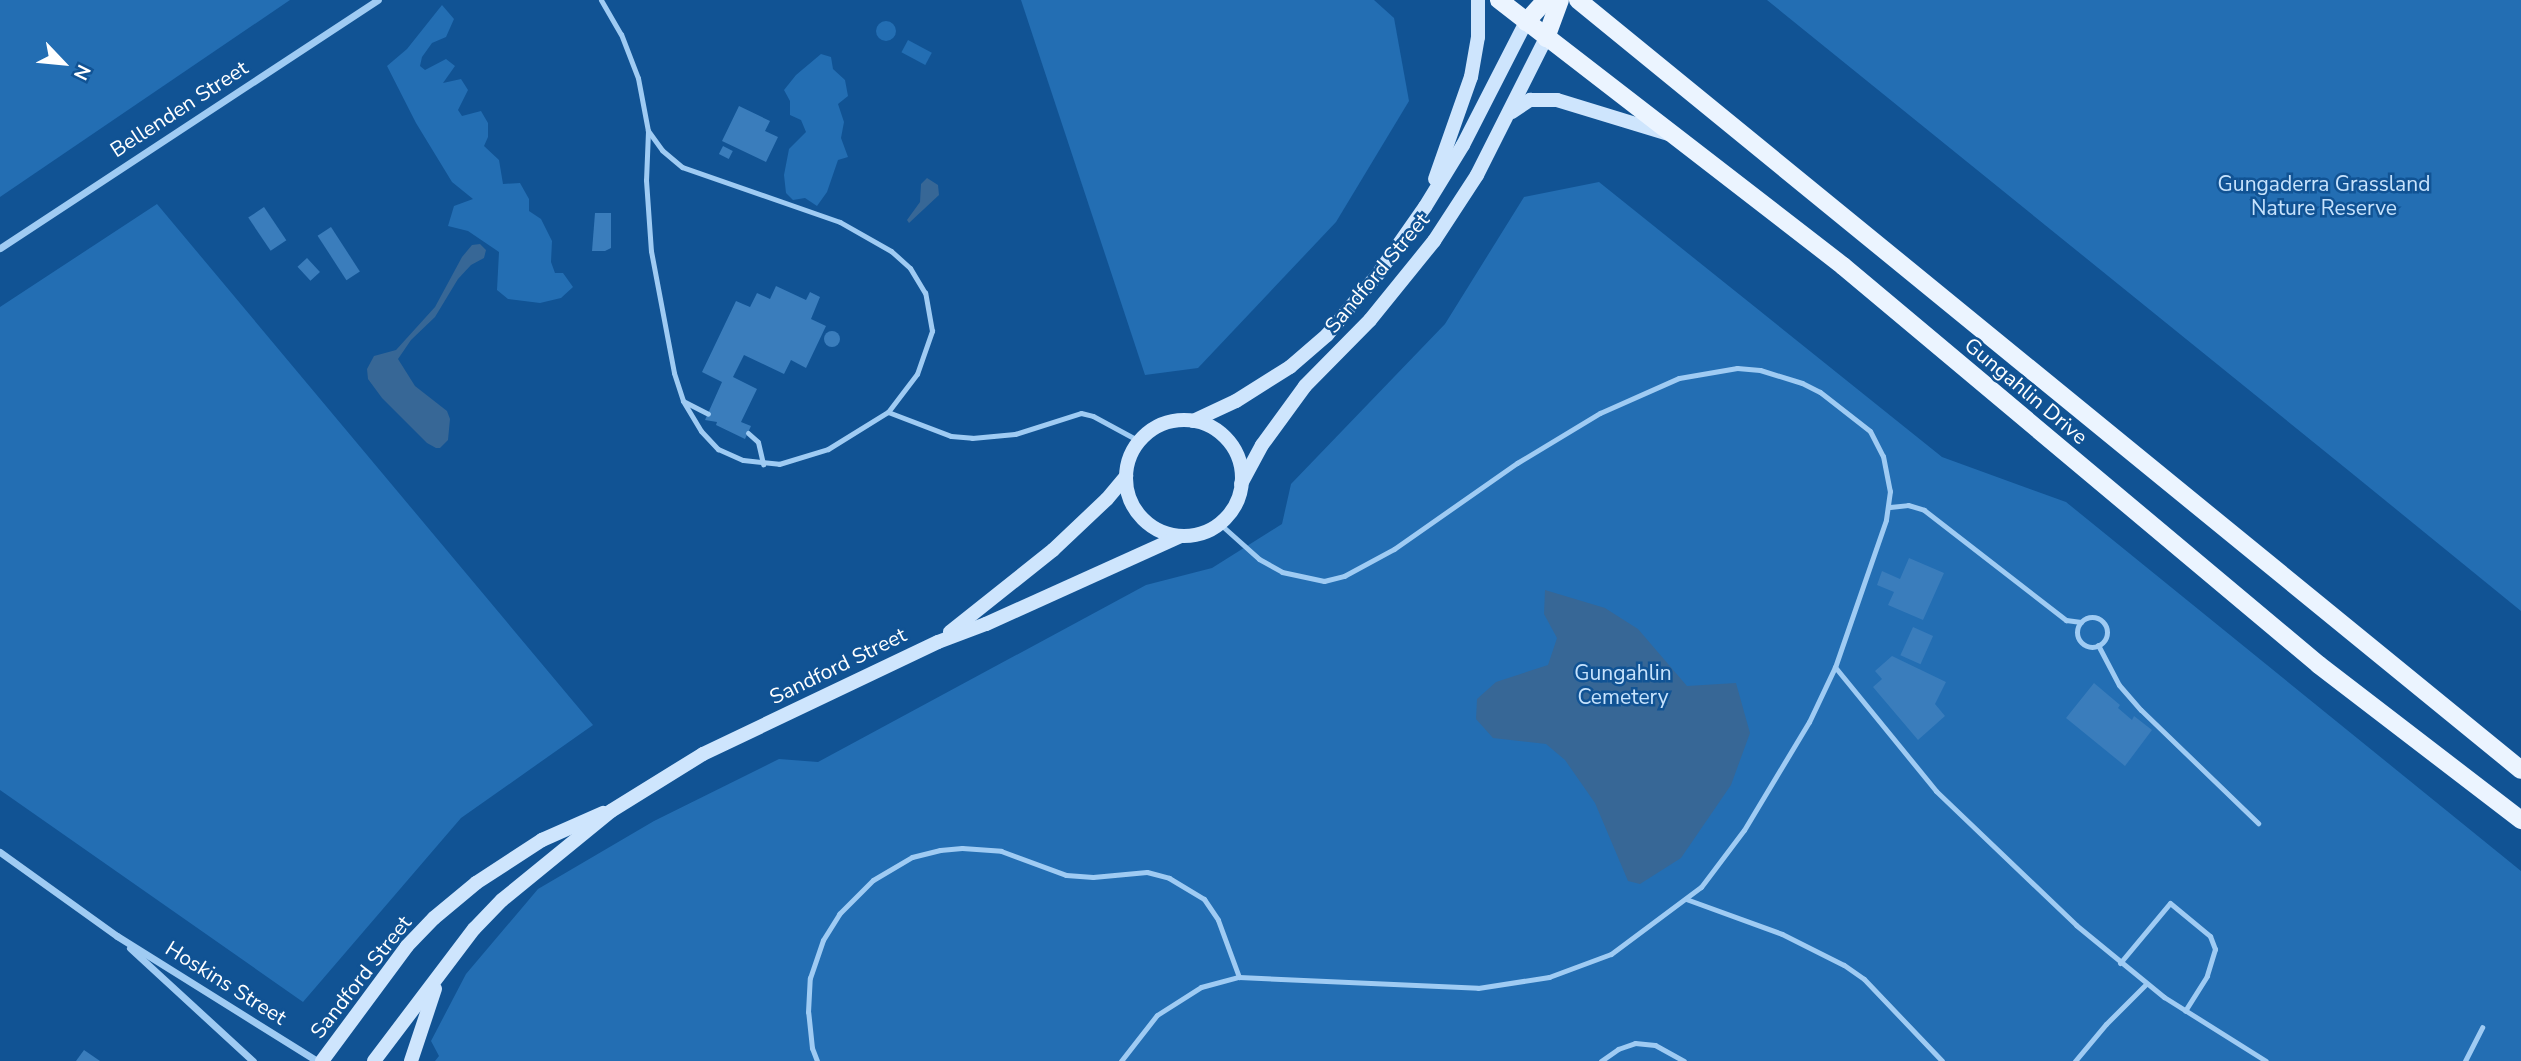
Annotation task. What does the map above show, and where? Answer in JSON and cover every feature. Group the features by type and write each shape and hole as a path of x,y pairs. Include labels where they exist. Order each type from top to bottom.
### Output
{"main road":[{"path":"1412,227 1438,170 1471,77 1478,37 1478,0"},
{"name":"Gungahlin Drive","path":"1499,0 1843,266 2319,665 2521,820"},
{"path":"1526,22 1546,0"},
{"path":"1546,38 1560,0"},
{"name":"Gungahlin Drive","path":"1578,0 2521,770"},
{"name":"Sandford Street","path":"1193,421 1269,383 1327,335 1378,274 1412,227 1463,145 1526,22"},
{"name":"Sandford Street","path":"1241,484 1262,445 1305,386 1355,335 1422,258 1476,175 1546,38"},
{"path":"1507,118 1525,101 1549,99 1676,136"},
{"path":"1193,421 1207,425 1230,443 1237,455 1241,484 1234,506 1220,524 1202,533 1181,536 1153,528 1141,518 1132,506 1126,476 1129,457 1139,441 1163,424 1193,421"},
{"name":"Sandford Street","path":"938,642 1053,550 1107,499 1126,476"},
{"name":"Sandford Street","path":"373,1061 449,960 502,900 611,811 703,754 938,642 986,624 1181,536"},
{"name":"Sandford Street","path":"319,1061 407,946 434,918 475,883 542,840 611,811"},
{"path":"411,1061 427,1005 449,960"}],"street":[{"name":"Bellenden Street","path":"0,248 378,0"},
{"name":"Hoskins Street","path":"0,852 117,936 319,1061"},
{"name":"Hoskins Street","path":"117,936 253,1061"}],"lane":[{"path":"601,0 630,55 648,131 648,232 674,373 683,401 702,431 718,449 743,460 763,464 792,462 828,449 888,412 917,374 932,331 925,293 910,268 883,245 840,222 682,167 662,150 648,131"},
{"path":"1121,1061 1157,1015 1201,988 1239,977 1478,988 1549,977 1611,954 1686,899 1701,887 1744,830 1810,722 1836,667 1890,507 1890,491 1882,456 1870,431 1840,405 1802,383 1760,370 1737,368 1678,378 1600,413 1517,463 1394,549 1344,576 1324,581 1282,572 1259,559 1220,524"},
{"path":"683,401 708,414"},
{"path":"888,412 951,436 972,438 1015,434 1081,413 1093,416 1139,441"},
{"path":"748,433 758,442 763,464"},
{"path":"1890,507 1908,505 1924,510 2066,620 2081,622 2093,617 2104,623 2106,635 2098,645 2091,647 2079,640 2077,634 2081,622"},
{"path":"2098,645 2119,685 2141,710 2258,823"},
{"path":"1836,667 1936,791 2076,925 2146,984 2266,1061"},
{"path":"817,1061 812,1048 808,1012 810,978 823,940 839,914 873,880 912,857 940,850 962,848 1001,851 1066,875 1093,877 1147,872 1169,878 1204,899 1218,920 1239,977"},
{"path":"1686,899 1809,945 1844,965 1864,979 1942,1061"},
{"path":"2120,963 2170,903 2210,936 2215,949 2207,976 2185,1011"},
{"path":"2075,1061 2106,1024 2146,984"},
{"path":"2465,1061 2482,1027"},
{"path":"1601,1061 1618,1049 1647,1044 1668,1050 1684,1061"}],"green space":[{"path":"0,0 290,0 0,197"},
{"path":"1021,0 1374,0 1394,18 1409,101 1336,222 1198,368 1145,375"},
{"name":"Gungaderra Grassland Nature Reserve","path":"1767,0 2521,0 2521,611 2354,475"},
{"path":"442,5 454,19 446,37 432,43 422,57 420,66 425,70 446,59 455,66 443,83 461,79 468,90 458,110 462,116 481,111 488,123 488,137 484,146 499,160 503,184 520,183 529,199 529,211 541,219 552,241 551,262 555,273 563,273 573,287 561,298 540,303 508,299 497,290 499,252 468,231 448,226 454,206 473,199 452,182 416,123 387,66 407,49"},
{"path":"882,21 890,21 896,31 890,41 882,41 876,35 876,27"},
{"path":"908,40 932,53 925,65 901,52"},
{"path":"821,54 831,57 833,69 845,80 848,96 838,104 844,122 841,138 848,157 838,160 827,192 817,206 805,198 793,200 786,193 784,175 789,149 806,132 801,120 790,115 790,101 784,90 796,75"},
{"name":"Gungahlin Cemetery","path":"1599,182 1942,457 2066,502 2521,871 2521,1061 435,1061 439,1056 431,1041 466,974 538,889 654,821 779,759 818,762 1146,585 1212,568 1282,524 1291,484 1445,324 1524,197"},
{"path":"157,204 593,725 461,818 303,1002 0,790 0,307"}],"shaded area":[{"path":"927,178 938,185 939,195 909,223 907,220 920,202 921,184"},
{"path":"480,244 486,250 484,258 471,265 458,279 435,317 411,340 398,359 415,386 447,411 450,419 448,440 440,448 436,448 427,443 382,398 368,379 367,369 374,356 396,350 435,307 462,257 472,245"},
{"path":"1545,590 1605,608 1638,629 1687,686 1736,683 1750,733 1731,785 1681,858 1640,884 1628,881 1595,803 1565,760 1546,744 1493,738 1476,719 1477,699 1496,682 1548,665 1557,638 1544,614"}],"building":[{"path":"739,106 770,121 765,131 778,137 766,162 722,141"},
{"path":"723,146 733,151 729,159 719,154"},
{"path":"264,207 286,240 271,251 248,218"},
{"path":"595,213 611,213 611,248 605,251 592,251"},
{"path":"331,227 360,271 346,280 318,236"},
{"path":"307,258 320,272 310,281 297,267"},
{"path":"776,286 806,300 810,292 820,297 811,319 826,326 806,368 791,360 784,374 744,355 733,377 757,389 741,422 751,426 745,439 716,425 717,422 705,420 722,382 702,372 736,301 750,307 757,293 770,299"},
{"path":"832,331 838,333 838,345 832,347 826,345 824,339 826,333"},
{"path":"1909,558 1944,573 1923,620 1888,605 1894,592 1877,585 1882,571 1900,579"},
{"path":"1913,627 1933,636 1920,664 1900,655"},
{"path":"1892,656 1946,682 1935,704 1945,716 1918,740 1873,687 1882,679 1875,671"},
{"path":"2094,683 2120,705 2118,708 2132,720 2134,716 2152,730 2125,766 2066,718"},
{"path":"84,1050 100,1061 76,1061"}]}
